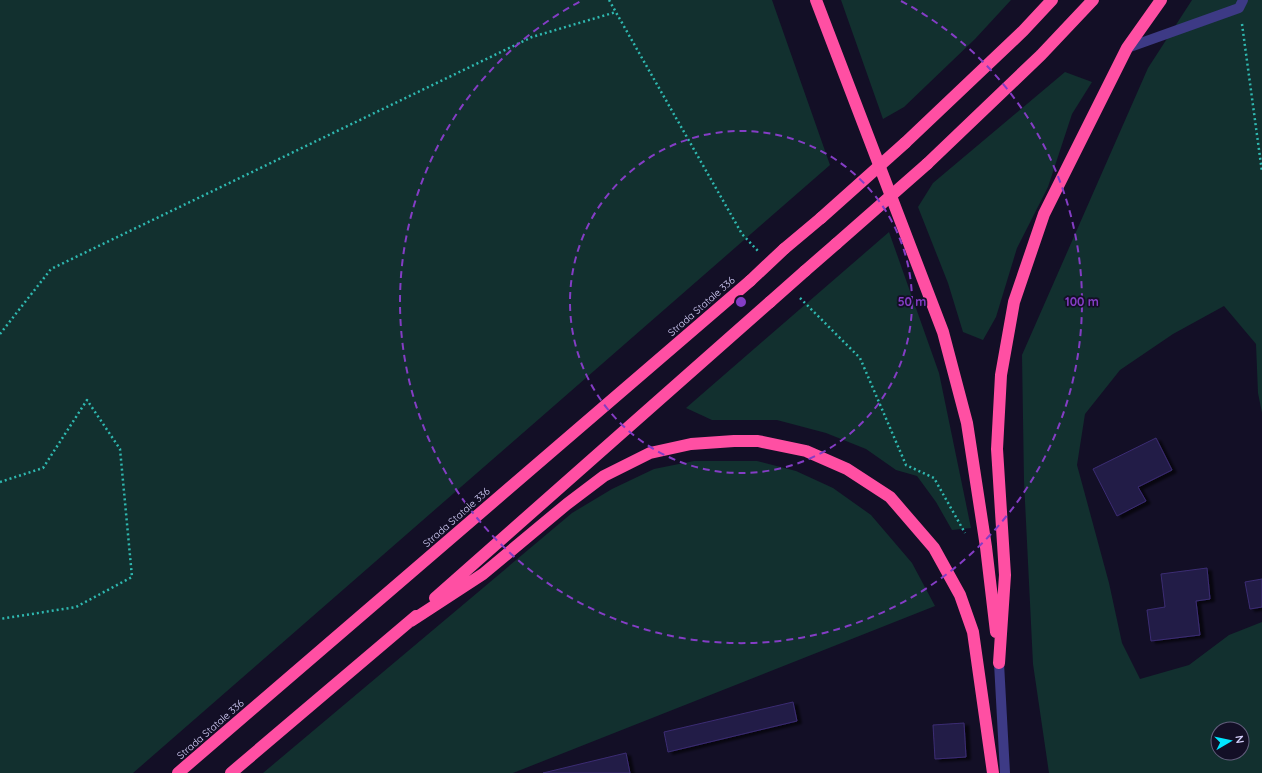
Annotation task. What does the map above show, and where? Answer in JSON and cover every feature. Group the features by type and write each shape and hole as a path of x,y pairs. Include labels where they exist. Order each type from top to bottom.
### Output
{"highway":[{"path":"816,0 943,332 967,423 986,547 999,663"},
{"path":"1023,31 1048,0"},
{"path":"1023,31 1052,0"},
{"path":"230,773 411,621 927,164 1041,55 1093,0"},
{"path":"999,663 1005,576 997,449 1001,375 1014,302 1044,214 1127,48 1161,0"},
{"name":"Strada Statale 336","path":"178,773 750,281 905,143 1023,31"},
{"path":"411,621 483,574 567,504 604,476 650,453 692,444 758,441 806,451 847,469 890,497 934,548 960,595 973,632 993,773"}],"street":[{"path":"1127,48 1241,4"},
{"path":"999,663 1005,773"}],"path":[{"path":"609,0 742,234 761,256"},
{"path":"1241,4 1262,172"},
{"path":"0,334 51,269 532,37 616,12"},
{"path":"796,294 800,299"},
{"path":"0,482 44,468 87,400 120,449 132,577 76,607 0,619"}],"green space":[{"path":"0,0 772,0 830,165 133,773 0,773"},
{"path":"841,0 1011,0 975,39 904,107 883,119"},
{"path":"1192,0 1262,0 1262,413 1258,393 1256,344 1224,306 1173,334 1120,370 1085,414 1077,465 1109,583 1122,643 1140,679 1189,665 1229,635 1262,622 1262,773 1049,773 1033,664 1024,481 1022,355 1148,68"},
{"path":"1065,72 1092,82 1072,114 1048,187 1017,248 996,317 983,340 963,332 948,283 918,207 933,183"},
{"path":"889,232 939,373 971,528 952,530 936,502 917,476 896,470 866,449 826,433 777,420 712,420 686,408"},
{"path":"694,461 757,461 796,471 833,488 871,515 912,563 935,606 513,773 263,773 572,513 612,489 654,469"}],"building":[{"path":"1156,438 1172,470 1138,487 1146,501 1117,516 1093,469"},
{"path":"1207,568 1210,599 1196,601 1200,635 1151,641 1147,610 1165,607 1161,574"},
{"path":"1262,579 1262,607 1250,609 1245,582"},
{"path":"793,702 797,721 668,752 664,732"},
{"path":"964,723 966,757 935,759 933,725"},
{"path":"626,753 630,773 543,773"}]}
